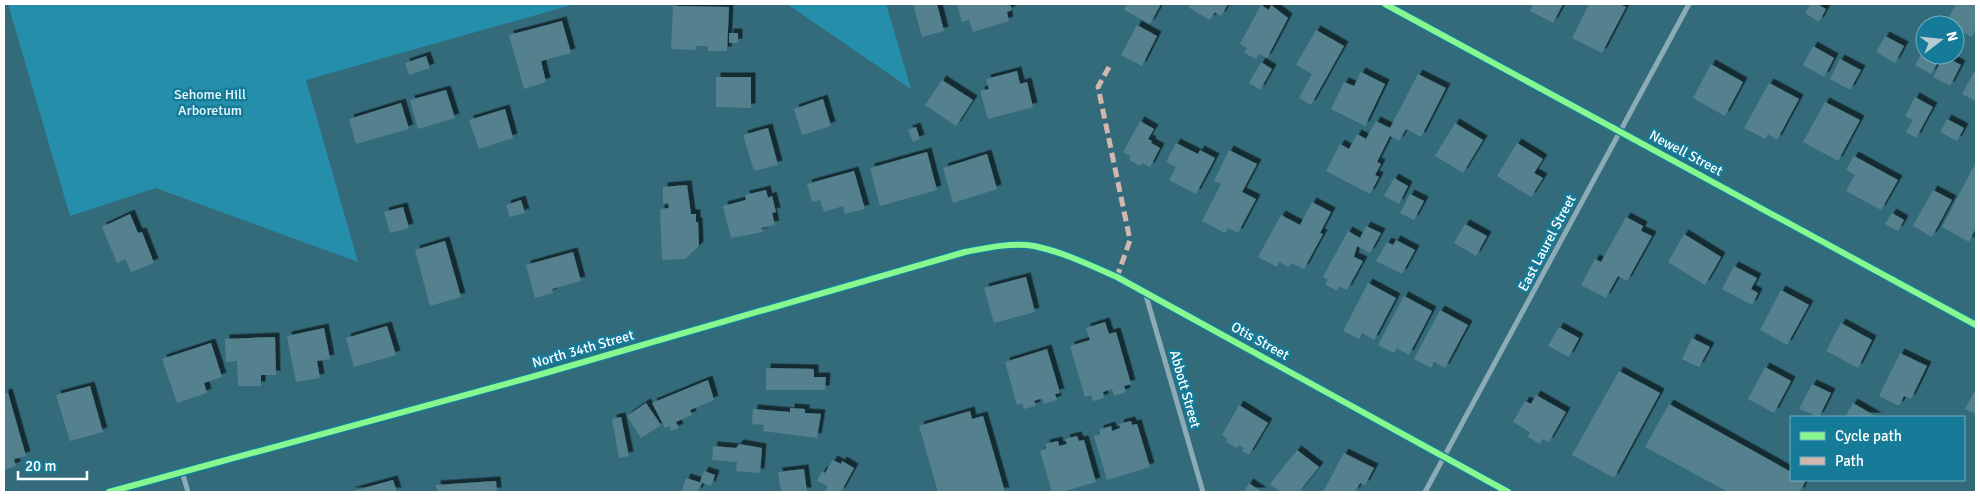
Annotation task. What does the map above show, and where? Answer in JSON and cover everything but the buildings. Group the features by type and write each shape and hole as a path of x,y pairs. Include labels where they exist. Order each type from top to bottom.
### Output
{"street":[{"name":"Newell Street","path":"1385,4 1976,325"},
{"name":"East Laurel Street","path":"1425,492 1689,4"},
{"name":"Otis Street","path":"990,248 1032,246 1071,256 1145,292 1508,492"},
{"name":"North 34th Street","path":"109,492 535,376 965,252 990,248"},
{"name":"Abbott Street","path":"1145,292 1203,492"},
{"path":"182,472 188,492"}],"green space":[{"name":"Sehome Hill Arboretum","path":"8,4 575,4 306,80 358,262 156,188 70,216"},
{"path":"787,4 886,4 911,89"}],"marked path":[{"path":"1109,67 1098,87 1130,240 1117,277"}],"cycle path":[{"path":"1385,4 1976,325"},
{"path":"109,492 535,376 965,252 1017,245 1034,246 1055,252 1117,277 1508,492"}]}
